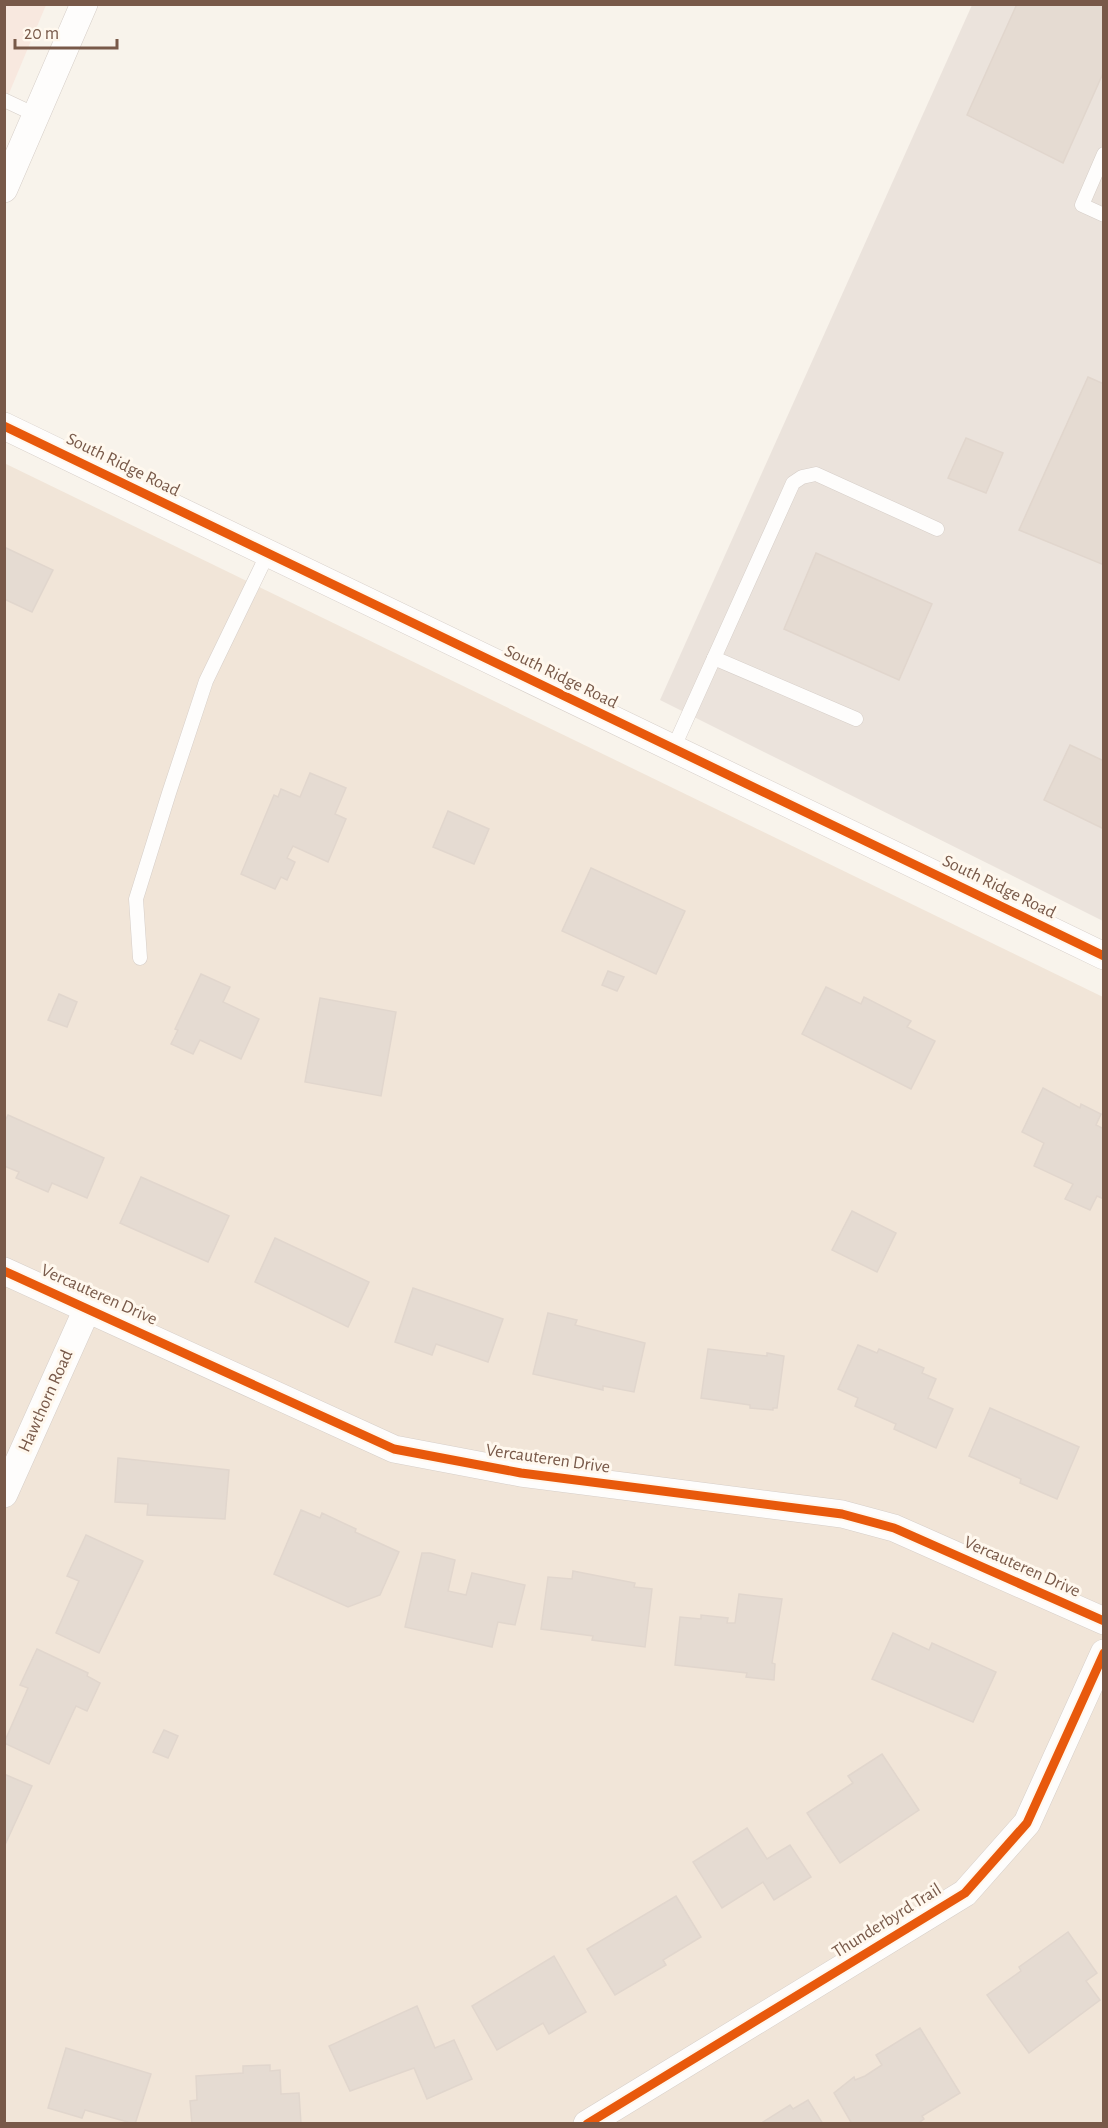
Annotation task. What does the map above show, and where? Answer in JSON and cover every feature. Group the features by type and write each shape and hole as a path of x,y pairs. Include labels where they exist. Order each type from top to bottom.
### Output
{"street":[{"path":"4,189 84,4"},
{"name":"South Ridge Road","path":"4,426 1104,956"},
{"name":"Vercauteren Drive","path":"4,1271 88,1307 394,1449 521,1473 842,1514 894,1528 1104,1621"},
{"name":"Hawthorn Road","path":"4,1494 88,1307"},
{"name":"Thunderbyrd Trail","path":"587,2124 964,1893 1027,1823 1104,1653"}],"lane":[{"path":"4,100 36,115"},
{"path":"1104,154 1082,205 1104,215"},
{"path":"673,749 793,483 802,477 816,474 937,529"},
{"path":"140,958 136,899 206,681 268,553"},
{"path":"714,658 856,719"}],"shaded area":[{"path":"5,5 46,5 5,103"},
{"path":"972,5 1103,5 1103,921 660,700"},
{"path":"4,463 1103,997 1103,2123 5,2123"}],"building":[{"path":"1017,4 1104,4 1104,71 1063,163 967,115"},
{"path":"1088,377 1104,384 1104,565 1019,530"},
{"path":"966,438 1003,453 986,493 948,478"},
{"path":"4,547 53,570 32,612 4,599"},
{"path":"816,553 932,604 899,680 784,629"},
{"path":"1070,745 1104,761 1104,829 1044,800"},
{"path":"310,773 346,788 335,814 346,819 328,862 293,846 287,858 295,862 287,880 281,877 275,889 241,874 274,795 278,797 281,789 300,797"},
{"path":"448,811 489,829 474,864 433,847"},
{"path":"591,868 685,911 656,974 562,931"},
{"path":"608,971 624,977 617,991 602,985"},
{"path":"201,974 230,987 223,1002 259,1019 241,1059 200,1040 193,1054 171,1044 178,1030 175,1029"},
{"path":"826,987 861,1004 864,997 911,1021 907,1027 935,1041 911,1089 802,1034"},
{"path":"59,994 77,1002 67,1027 48,1020"},
{"path":"320,998 396,1012 381,1096 305,1082"},
{"path":"1043,1088 1080,1108 1081,1104 1101,1114 1096,1125 1104,1129 1104,1199 1097,1196 1090,1210 1065,1199 1073,1184 1034,1166 1044,1143 1022,1132"},
{"path":"8,1115 104,1158 87,1198 52,1183 48,1192 16,1178 19,1172 4,1166 4,1123"},
{"path":"141,1177 229,1216 208,1262 120,1223"},
{"path":"852,1211 896,1233 877,1272 832,1250"},
{"path":"275,1238 369,1282 348,1327 255,1282"},
{"path":"413,1288 503,1319 488,1362 436,1344 432,1355 395,1342"},
{"path":"548,1313 577,1320 575,1325 645,1343 634,1392 603,1386 603,1390 533,1374"},
{"path":"858,1345 877,1353 879,1349 924,1368 922,1373 936,1379 928,1398 953,1409 936,1448 894,1429 896,1424 855,1406 858,1398 838,1389"},
{"path":"708,1349 784,1356 777,1408 773,1410 750,1408 750,1405 701,1398"},
{"path":"990,1408 1079,1447 1057,1499 1020,1483 1021,1479 969,1456"},
{"path":"118,1458 229,1470 225,1519 147,1515 148,1504 115,1502"},
{"path":"301,1510 320,1518 322,1513 356,1529 355,1532 399,1552 380,1595 348,1607 274,1574"},
{"path":"86,1535 143,1561 99,1653 56,1633 79,1581 67,1576"},
{"path":"422,1553 455,1560 448,1591 466,1595 472,1573 525,1585 515,1625 498,1622 492,1647 405,1627"},
{"path":"573,1571 635,1583 634,1587 652,1589 645,1647 592,1640 593,1636 541,1629 548,1577 572,1579"},
{"path":"739,1594 782,1599 772,1663 775,1664 774,1680 746,1677 747,1673 675,1665 680,1617 701,1619 701,1615 728,1618 727,1623 735,1623"},
{"path":"893,1633 929,1650 932,1643 996,1672 973,1722 872,1679"},
{"path":"37,1649 88,1673 87,1676 100,1683 87,1711 76,1706 49,1764 4,1743 28,1688 20,1685"},
{"path":"164,1730 178,1736 168,1758 153,1752"},
{"path":"882,1754 919,1810 840,1863 807,1813 853,1783 848,1776"},
{"path":"4,1774 32,1786 4,1847"},
{"path":"747,1828 767,1859 790,1845 811,1877 774,1900 763,1882 722,1908 693,1862"},
{"path":"676,1896 701,1937 663,1960 666,1965 615,1995 587,1949"},
{"path":"1068,1932 1097,1973 1086,1981 1100,2000 1029,2053 987,1995 1021,1971 1019,1967"},
{"path":"554,1956 586,2012 549,2034 543,2023 497,2050 472,2006"},
{"path":"417,2006 435,2048 454,2040 472,2079 427,2099 414,2068 350,2091 329,2046"},
{"path":"920,2028 960,2093 922,2116 924,2119 917,2124 852,2124 834,2093 854,2077 855,2080 865,2076 882,2065 876,2055"},
{"path":"66,2048 151,2074 135,2124 85,2110 82,2118 48,2108"},
{"path":"270,2065 270,2071 280,2070 281,2094 299,2093 301,2124 192,2124 190,2101 197,2100 196,2076 243,2073 243,2066"},
{"path":"808,2100 823,2124 760,2124 790,2105 793,2109"}],"cycle path":[{"path":"4,426 1104,956"},
{"path":"4,1271 394,1449 521,1473 842,1514 894,1528 1104,1621"},
{"path":"587,2124 965,1893 1027,1823 1104,1653"}]}
